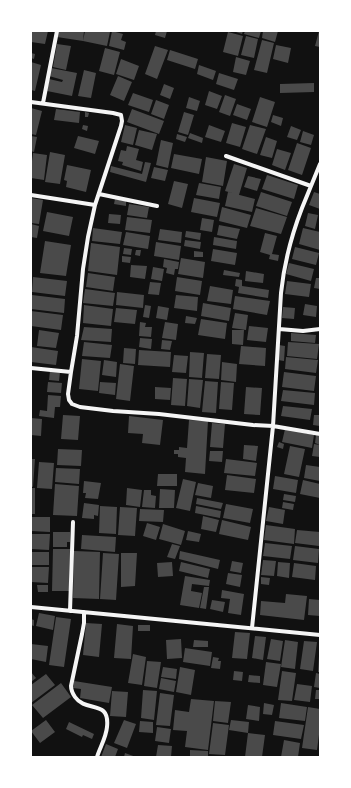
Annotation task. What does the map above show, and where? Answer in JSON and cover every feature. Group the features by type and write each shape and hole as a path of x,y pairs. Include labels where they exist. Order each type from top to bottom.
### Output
{"street":[{"path":"43,103 57,31"},
{"path":"31,102 113,113 121,116 122,121 95,205 88,237 78,336 68,394 69,400 72,404 113,411 159,414 273,426 320,434"},
{"path":"226,156 311,186"},
{"path":"252,628 273,426 282,280 301,209 320,164"},
{"path":"99,194 156,206"},
{"path":"31,195 95,205"},
{"path":"279,329 310,331 320,328"},
{"path":"31,368 71,372"},
{"path":"70,611 73,522"},
{"path":"31,607 320,635"},
{"path":"84,612 83,629 71,690 80,702 102,709 105,712 107,718 107,729 98,757"}],"building":[{"path":"31,31 48,31 45,44 31,42"},
{"path":"58,31 84,31 83,41 57,37"},
{"path":"85,31 110,32 107,46 83,41"},
{"path":"112,31 123,34 121,40 126,42 124,50 109,46"},
{"path":"156,31 167,31 165,38 155,35"},
{"path":"233,31 243,31 242,34"},
{"path":"245,31 261,31 259,38 244,34"},
{"path":"263,31 278,31 275,42 262,38"},
{"path":"320,31 320,47 315,46"},
{"path":"228,32 243,36 238,56 223,52"},
{"path":"246,36 258,39 254,58 241,55"},
{"path":"262,40 274,43 267,73 254,70"},
{"path":"57,44 71,46 66,70 53,67"},
{"path":"276,45 291,48 288,63 273,59"},
{"path":"155,46 168,50 157,79 145,74"},
{"path":"105,48 120,52 114,75 99,71"},
{"path":"170,50 198,59 195,69 167,60"},
{"path":"31,53 35,54 34,59 31,58"},
{"path":"236,57 250,61 246,75 233,72"},
{"path":"121,59 139,66 134,80 116,74"},
{"path":"31,62 41,65 35,91 31,90"},
{"path":"199,65 216,71 213,80 197,74"},
{"path":"51,68 77,73 72,96 47,91 49,79 62,82 63,80 49,76"},
{"path":"84,70 96,73 91,98 78,96"},
{"path":"219,73 238,79 234,90 216,84"},
{"path":"118,76 132,82 124,101 110,95"},
{"path":"314,83 314,92 280,93 280,84"},
{"path":"164,84 174,88 170,99 160,95"},
{"path":"209,91 222,96 217,109 205,105"},
{"path":"133,93 153,100 149,112 128,105"},
{"path":"225,95 236,99 230,116 219,112"},
{"path":"189,97 200,101 197,111 186,108"},
{"path":"260,97 275,102 267,127 252,122"},
{"path":"156,100 169,105 164,119 151,114"},
{"path":"237,104 251,109 247,120 233,115"},
{"path":"31,108 42,111 36,135 31,134"},
{"path":"56,109 80,112 79,123 54,120"},
{"path":"132,109 164,121 159,134 127,122"},
{"path":"85,112 89,113 88,117 85,117"},
{"path":"184,112 194,115 188,135 178,132"},
{"path":"273,115 283,118 281,126 271,122"},
{"path":"232,123 246,127 240,147 226,143"},
{"path":"83,125 88,126 87,131 82,129"},
{"path":"125,125 137,128 133,145 121,142"},
{"path":"209,125 225,131 221,142 205,137"},
{"path":"250,125 266,129 257,154 242,149"},
{"path":"291,126 301,130 297,140 287,137"},
{"path":"139,130 157,134 152,150 135,145"},
{"path":"303,131 314,135 311,145 300,142"},
{"path":"190,133 203,138 202,143 188,138"},
{"path":"177,134 187,137 185,142 176,139"},
{"path":"31,136 37,137 34,152 31,151"},
{"path":"78,136 99,141 95,154 74,148"},
{"path":"266,137 277,141 272,158 260,155"},
{"path":"161,140 173,143 168,168 156,165"},
{"path":"297,143 311,148 302,175 288,170"},
{"path":"127,146 139,149 136,160 143,162 141,171 122,165 123,162 118,161 121,150 126,151"},
{"path":"277,149 291,153 285,170 272,165"},
{"path":"50,152 65,155 60,184 45,182"},
{"path":"33,153 47,155 44,180 31,178"},
{"path":"174,154 202,159 199,174 171,168"},
{"path":"206,157 227,161 223,186 202,182"},
{"path":"145,162 151,163 146,182 110,172 111,166 142,174"},
{"path":"234,164 247,168 239,195 225,191"},
{"path":"67,165 91,170 86,192 66,187 67,181 64,180"},
{"path":"154,167 168,170 165,181 151,178"},
{"path":"267,175 298,185 294,199 262,189"},
{"path":"248,176 261,179 257,191 244,187"},
{"path":"174,181 188,184 182,208 168,204"},
{"path":"199,183 221,187 219,199 196,195"},
{"path":"228,192 255,199 252,212 225,206"},
{"path":"261,192 292,202 287,216 256,206"},
{"path":"314,192 320,194 320,209 309,205"},
{"path":"31,198 43,200 39,224 31,223"},
{"path":"194,198 220,203 217,217 191,212"},
{"path":"115,199 126,201 126,206 114,204"},
{"path":"129,204 149,207 147,218 127,215"},
{"path":"222,207 251,215 247,228 219,221"},
{"path":"256,208 287,217 281,234 250,226"},
{"path":"47,212 73,217 69,236 43,231"},
{"path":"308,213 318,215 315,229 305,226"},
{"path":"109,214 121,215 120,224 108,223"},
{"path":"127,217 152,220 150,233 125,230"},
{"path":"202,218 214,220 212,232 200,230"},
{"path":"31,224 39,226 37,238 31,237"},
{"path":"219,225 240,229 237,239 217,235"},
{"path":"93,228 122,232 120,244 92,241"},
{"path":"303,228 320,232 320,250 299,244"},
{"path":"160,229 182,232 181,243 158,240"},
{"path":"186,231 201,233 200,240 185,237"},
{"path":"126,232 150,236 148,249 123,245"},
{"path":"265,233 277,236 272,254 279,255 278,261 269,259 270,255 260,252"},
{"path":"214,237 237,241 236,249 213,245"},
{"path":"185,240 201,242 200,249 184,246"},
{"path":"45,241 71,245 66,276 40,273"},
{"path":"156,242 181,246 179,260 154,256"},
{"path":"91,243 120,247 117,275 88,271"},
{"path":"295,247 319,253 316,265 292,259"},
{"path":"124,248 132,249 131,255 123,254"},
{"path":"213,249 237,253 235,265 211,261"},
{"path":"136,250 141,250 140,256 135,255"},
{"path":"194,251 203,252 203,257 194,257"},
{"path":"122,256 131,257 130,263 122,262"},
{"path":"181,258 205,262 203,278 178,274"},
{"path":"164,259 179,262 178,269 175,269 174,275 166,273 167,268 163,267"},
{"path":"289,263 314,269 311,281 286,274"},
{"path":"131,265 147,266 145,279 130,277"},
{"path":"153,267 164,269 162,281 151,279"},
{"path":"224,270 240,273 239,277 223,275"},
{"path":"246,271 264,274 263,283 245,281"},
{"path":"88,273 115,277 113,291 86,287"},
{"path":"33,277 67,281 65,296 32,292"},
{"path":"177,277 202,281 200,295 175,291"},
{"path":"316,278 320,278 320,289 314,288"},
{"path":"236,279 242,280 242,286 269,290 268,298 238,293 239,287 235,286"},
{"path":"287,281 311,284 309,297 285,294"},
{"path":"150,282 161,283 159,295 148,294"},
{"path":"210,286 233,290 231,304 207,301"},
{"path":"85,289 115,293 113,306 83,303"},
{"path":"117,292 144,295 143,308 116,305"},
{"path":"32,295 65,299 64,313 31,309"},
{"path":"176,295 198,297 197,311 174,308"},
{"path":"235,296 270,301 267,315 233,309"},
{"path":"203,303 231,308 229,321 201,316"},
{"path":"305,304 317,306 316,317 303,315"},
{"path":"84,305 113,309 111,326 83,323"},
{"path":"145,305 151,306 149,318 143,317"},
{"path":"158,306 169,308 167,320 156,318"},
{"path":"283,307 295,308 294,319 282,318"},
{"path":"116,308 137,310 135,324 114,322"},
{"path":"31,311 63,315 61,330 31,326"},
{"path":"235,313 248,315 246,330 232,328"},
{"path":"186,316 197,318 195,324 185,323"},
{"path":"201,319 227,323 225,339 198,335"},
{"path":"140,322 146,323 145,327 152,327 151,337 139,336"},
{"path":"165,322 178,324 176,340 162,338"},
{"path":"249,326 268,328 266,342 247,340"},
{"path":"84,327 112,329 111,342 81,340"},
{"path":"39,330 59,333 56,348 37,346"},
{"path":"232,330 244,330 243,345 232,344"},
{"path":"291,333 316,335 315,343 291,341"},
{"path":"140,338 152,339 151,349 139,347"},
{"path":"162,340 172,341 170,350 161,349"},
{"path":"84,342 112,345 110,358 82,356"},
{"path":"288,342 319,344 317,359 287,356"},
{"path":"279,345 285,346 284,361 278,360"},
{"path":"241,346 266,348 265,366 239,364"},
{"path":"31,347 58,351 56,365 31,362"},
{"path":"124,348 136,349 135,364 123,363"},
{"path":"139,350 171,352 170,367 138,365"},
{"path":"190,352 204,353 202,378 189,377"},
{"path":"207,354 221,355 219,379 205,378"},
{"path":"174,355 188,356 186,373 172,372"},
{"path":"286,357 318,360 316,373 285,369"},
{"path":"82,359 101,361 98,391 79,389"},
{"path":"104,360 117,362 116,377 102,375"},
{"path":"222,362 237,364 236,382 221,380"},
{"path":"120,364 134,366 130,401 116,399"},
{"path":"50,371 60,372 59,381 49,380"},
{"path":"284,372 316,376 314,391 282,387"},
{"path":"173,378 187,379 185,406 171,405"},
{"path":"189,379 203,380 200,408 187,406"},
{"path":"205,381 218,382 216,413 202,412"},
{"path":"48,382 62,383 61,393 47,392"},
{"path":"100,382 116,383 115,395 99,393"},
{"path":"221,382 234,383 232,410 219,409"},
{"path":"155,387 171,388 170,400 155,399"},
{"path":"246,387 262,388 260,415 244,414"},
{"path":"283,390 315,393 314,405 281,401"},
{"path":"48,395 61,396 60,407 55,407 54,418 39,416 40,410 47,411"},
{"path":"283,406 312,409 310,420 281,416"},
{"path":"63,415 80,416 78,440 61,439"},
{"path":"314,415 320,415 320,426 313,425"},
{"path":"129,416 163,420 160,445 142,443 143,434 128,433"},
{"path":"31,418 42,419 41,436 31,435"},
{"path":"189,420 208,421 205,474 185,472 186,458 178,457 178,454 174,454 174,450 179,450 179,447 187,448"},
{"path":"212,423 225,424 223,448 210,447"},
{"path":"285,429 314,435 312,448 282,442"},
{"path":"316,435 320,436 320,445 315,443"},
{"path":"279,442 284,444 283,449 277,447"},
{"path":"314,444 320,445 320,457 312,456"},
{"path":"244,445 258,446 256,461 243,459"},
{"path":"290,446 305,449 299,477 284,474"},
{"path":"58,449 82,450 81,466 57,465"},
{"path":"210,451 223,451 222,462 209,461"},
{"path":"31,459 35,459 33,487 31,486"},
{"path":"226,459 257,463 255,476 224,473"},
{"path":"39,462 54,463 52,489 37,488"},
{"path":"306,465 320,467 320,481 304,478"},
{"path":"56,468 80,469 79,484 55,482"},
{"path":"158,474 177,474 177,486 157,486"},
{"path":"227,475 256,479 254,493 225,490"},
{"path":"275,476 298,480 296,493 273,489"},
{"path":"183,479 196,482 190,511 176,508"},
{"path":"303,480 320,484 320,498 300,494"},
{"path":"84,481 101,483 98,499 85,498 86,493 83,493"},
{"path":"198,483 213,486 211,498 195,495"},
{"path":"55,484 79,486 77,516 53,515"},
{"path":"31,488 35,488 35,514 31,514"},
{"path":"127,488 142,490 140,507 126,505"},
{"path":"160,489 175,490 174,508 159,508"},
{"path":"144,490 151,490 151,495 156,496 155,508 142,507"},
{"path":"284,494 296,496 295,502 283,500"},
{"path":"197,498 223,503 221,509 196,504"},
{"path":"283,502 294,504 293,510 282,508"},
{"path":"84,503 99,505 98,516 94,515 94,519 82,518"},
{"path":"226,504 253,509 250,523 223,518"},
{"path":"100,506 117,507 116,534 99,533"},
{"path":"196,506 221,511 220,518 195,513"},
{"path":"120,507 137,508 135,536 118,535"},
{"path":"269,507 285,510 283,524 266,521"},
{"path":"140,509 164,510 163,522 139,521"},
{"path":"203,516 219,520 216,532 201,529"},
{"path":"31,517 50,517 50,532 31,531"},
{"path":"222,520 251,527 248,540 219,534"},
{"path":"147,523 160,527 156,540 143,536"},
{"path":"163,524 185,531 181,545 159,539"},
{"path":"266,525 295,529 294,544 264,540"},
{"path":"297,530 320,532 319,546 295,543"},
{"path":"188,531 201,534 199,542 186,540"},
{"path":"53,532 70,532 70,542 67,542 67,547 53,547"},
{"path":"31,534 50,534 49,550 31,549"},
{"path":"82,535 116,537 115,552 81,549"},
{"path":"265,543 292,546 290,559 263,556"},
{"path":"172,544 180,546 175,559 167,557"},
{"path":"295,546 319,549 318,563 293,560"},
{"path":"53,549 70,549 69,591 52,591"},
{"path":"74,551 100,552 99,599 73,598"},
{"path":"180,551 220,560 218,569 179,559"},
{"path":"31,552 49,552 49,565 31,565"},
{"path":"103,553 119,554 116,600 100,599"},
{"path":"121,553 137,553 135,586 121,587"},
{"path":"263,560 276,561 274,576 261,575"},
{"path":"232,561 243,563 241,573 230,571"},
{"path":"172,562 173,576 158,577 157,563"},
{"path":"181,562 210,569 208,578 179,571"},
{"path":"278,562 290,563 289,578 277,576"},
{"path":"294,563 316,566 315,580 292,577"},
{"path":"31,567 49,567 48,583 31,582"},
{"path":"228,573 242,575 240,587 226,584"},
{"path":"185,576 210,580 209,586 192,584 191,591 202,593 199,608 180,605"},
{"path":"261,577 270,578 269,585 261,584"},
{"path":"37,585 48,585 48,592 38,592"},
{"path":"204,587 209,587 206,609 200,608"},
{"path":"222,590 244,594 241,615 228,613 230,599 221,598"},
{"path":"286,594 307,596 304,620 260,615 261,601 285,603"},
{"path":"309,599 320,600 320,616 308,615"},
{"path":"212,600 225,602 223,612 210,609"},
{"path":"39,613 55,616 53,630 36,626"},
{"path":"56,617 71,619 64,667 49,665"},
{"path":"31,619 34,620 34,626 31,625"},
{"path":"86,623 102,624 99,657 83,655"},
{"path":"117,624 133,626 131,659 114,658"},
{"path":"138,625 150,625 150,631 138,631"},
{"path":"235,632 250,633 247,659 232,658"},
{"path":"255,636 266,637 263,660 252,658"},
{"path":"181,639 182,658 167,659 166,640"},
{"path":"271,639 283,641 280,661 267,659"},
{"path":"194,640 208,641 208,647 193,647"},
{"path":"285,640 298,642 295,669 281,667"},
{"path":"304,641 317,642 313,671 300,669"},
{"path":"31,644 48,646 46,662 31,659"},
{"path":"185,648 212,652 210,666 183,662"},
{"path":"133,654 146,657 142,685 128,683"},
{"path":"319,656 320,672 318,672"},
{"path":"213,657 219,658 218,661 221,661 220,669 211,668"},
{"path":"147,661 161,662 157,688 144,686"},
{"path":"266,662 281,664 277,687 263,685"},
{"path":"163,667 177,669 176,679 161,677"},
{"path":"180,667 195,670 191,695 176,692"},
{"path":"234,671 243,672 242,681 233,680"},
{"path":"282,671 296,673 292,701 278,700"},
{"path":"31,672 36,678 31,682"},
{"path":"316,673 320,674 320,688 314,687"},
{"path":"46,674 55,685 31,703 31,685"},
{"path":"249,675 260,676 260,683 248,682"},
{"path":"161,678 176,681 174,692 159,689"},
{"path":"74,681 112,687 109,703 80,698 81,689 73,688"},
{"path":"61,683 71,697 43,718 32,705"},
{"path":"297,684 312,686 310,702 294,700"},
{"path":"143,690 157,691 154,720 141,718"},
{"path":"316,690 320,690 320,699 315,699"},
{"path":"112,691 128,692 126,717 110,716"},
{"path":"160,693 174,695 170,726 156,725"},
{"path":"191,699 214,701 208,750 185,747 187,731 173,730 175,710 189,712"},
{"path":"215,701 231,702 228,723 213,721"},
{"path":"264,703 274,705 272,715 263,714"},
{"path":"281,703 307,707 305,721 279,718"},
{"path":"248,705 260,707 259,721 246,719"},
{"path":"308,707 320,709 320,727 317,750 302,748"},
{"path":"46,720 55,732 40,743 31,731"},
{"path":"124,720 136,724 127,748 114,743"},
{"path":"231,720 249,722 248,733 229,730"},
{"path":"140,721 153,722 153,733 139,732"},
{"path":"275,721 304,725 301,739 273,735"},
{"path":"69,722 94,734 92,739 83,735 82,737 66,729"},
{"path":"213,723 229,725 225,755 209,754"},
{"path":"157,727 171,729 169,743 155,741"},
{"path":"248,733 265,735 262,757 245,757"},
{"path":"284,740 300,743 298,757 281,757"},
{"path":"106,744 118,749 115,757 101,757"},
{"path":"158,745 172,746 171,757 156,757"},
{"path":"190,750 208,751 208,757 190,757"},
{"path":"125,753 136,757 124,757"}]}
